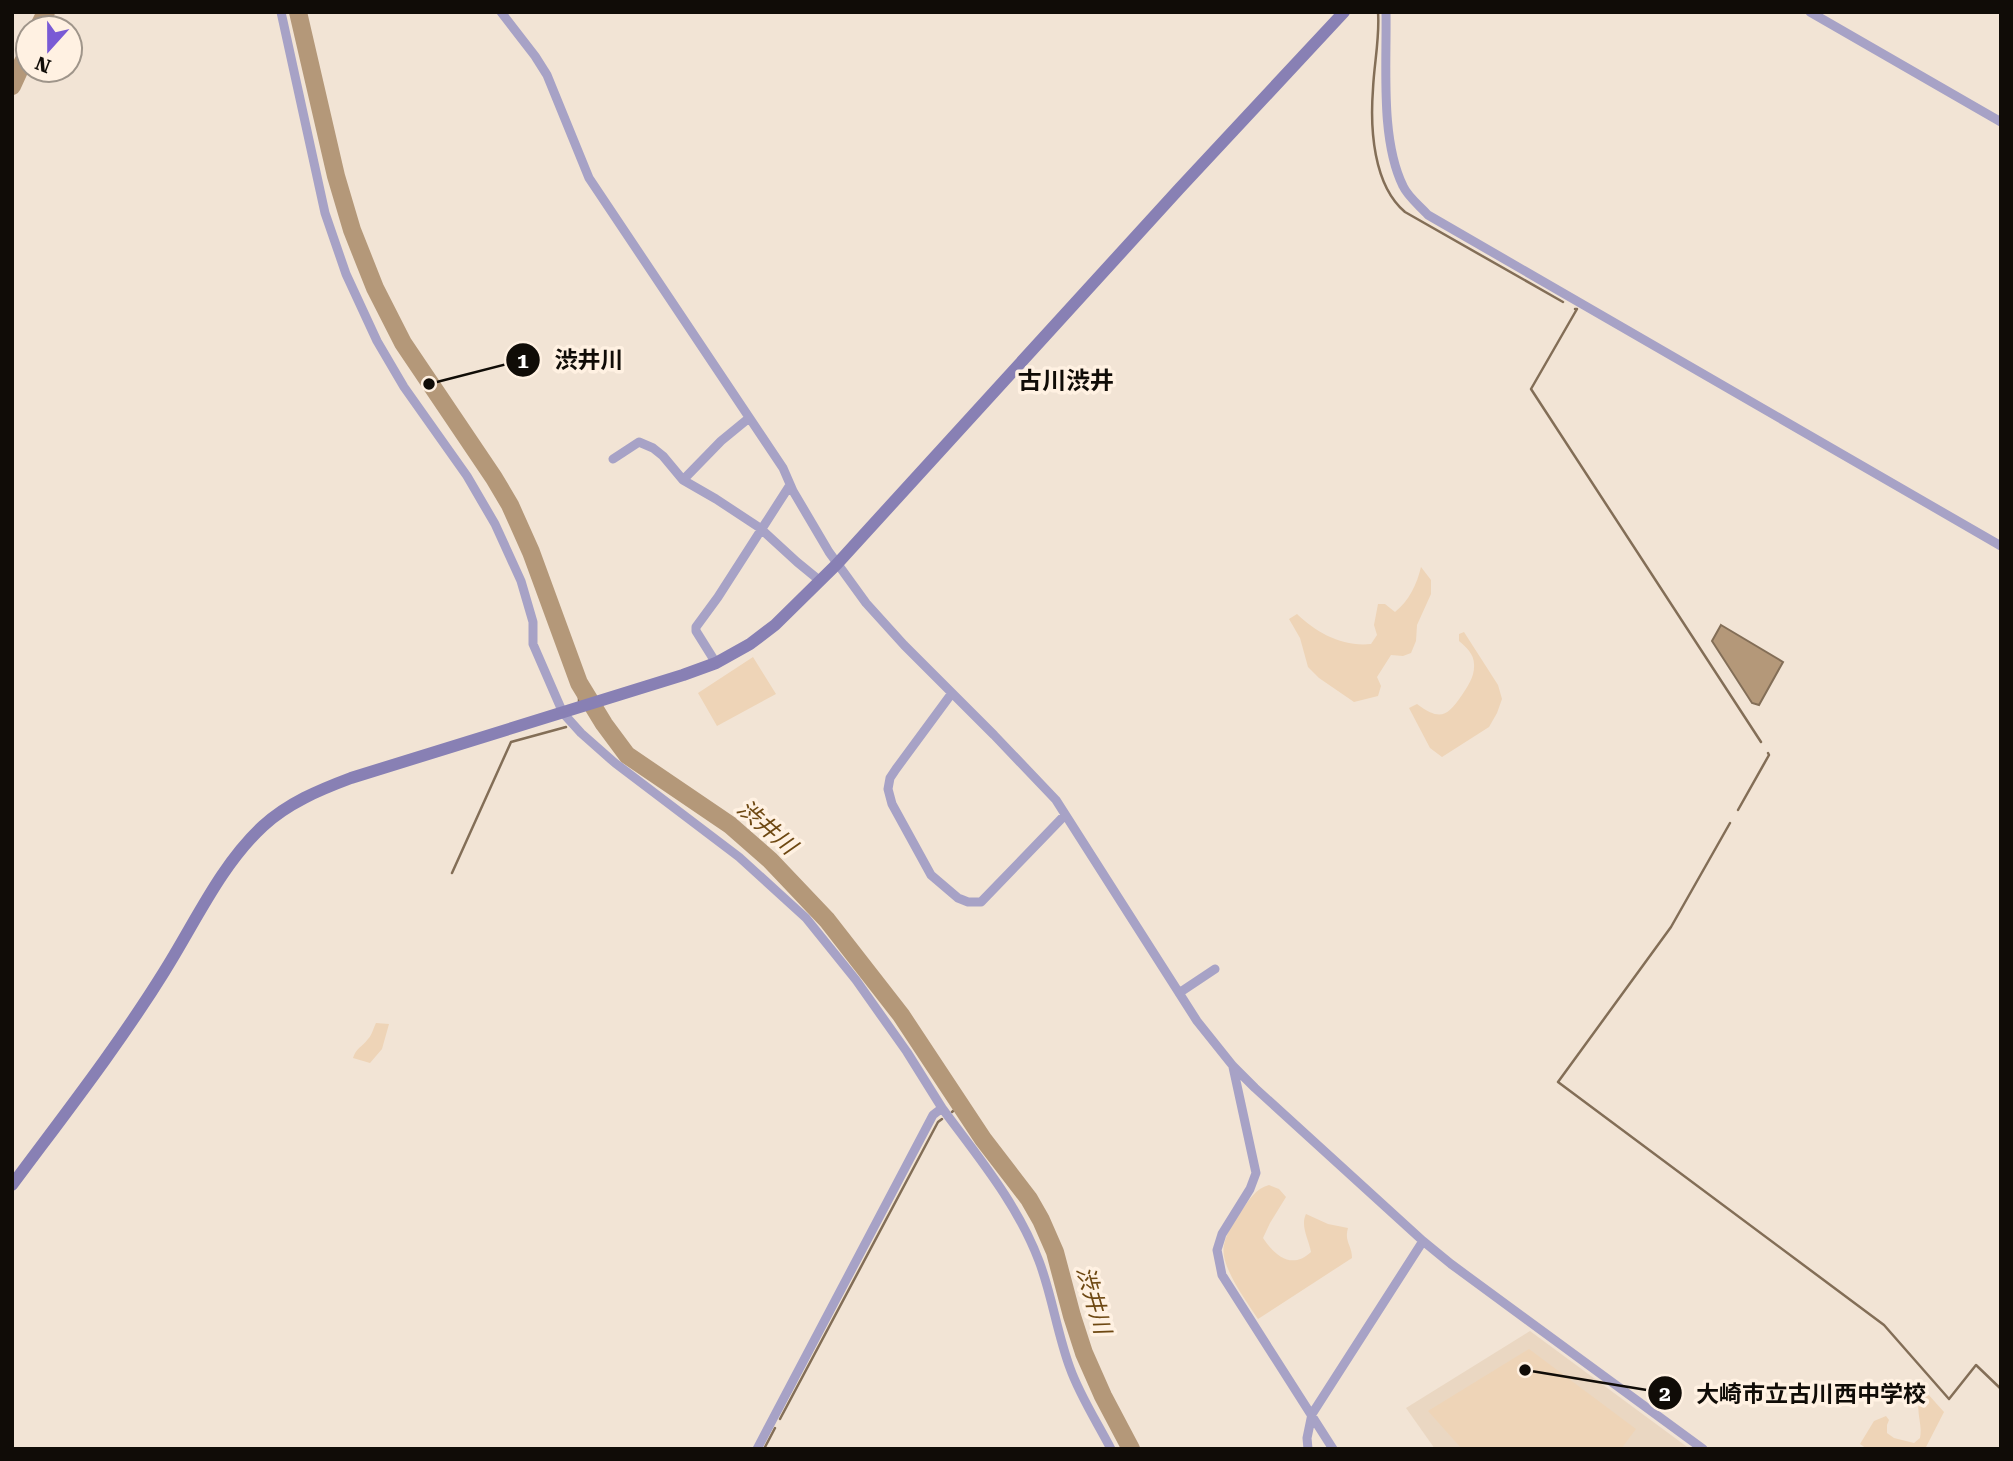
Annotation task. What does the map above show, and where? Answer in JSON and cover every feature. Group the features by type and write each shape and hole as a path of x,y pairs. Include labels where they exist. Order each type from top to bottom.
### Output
{"street":[{"path":"281,12 325,213 346,274 377,341 404,387 467,476 495,524 521,581 533,622 533,644 566,712 590,741 615,763 739,857 806,918 856,980 1007,1196 1039,1261 1070,1368 1111,1449"},
{"path":"501,12 547,75 589,178 783,468 790,485 837,564 873,612 1056,800 1197,1021 1233,1066 1423,1241 1703,1449"},
{"path":"12,1185 163,974 230,863 266,824 312,793 351,778 604,700 716,663 742,650 775,625 837,564 1178,189 1344,12"},
{"path":"1385,12 1387,118 1394,160 1404,189 1428,215 2001,546"},
{"path":"1810,12 2001,122"},
{"path":"683,481 721,442 750,418"},
{"path":"612,458 639,442 653,448 683,481 762,530 819,580"},
{"path":"716,663 696,627 790,485"},
{"path":"952,692 890,778 888,789 892,804 931,875 958,898 968,902 981,902 1065,815"},
{"path":"1180,993 1215,969"},
{"path":"1233,1066 1256,1173 1250,1189 1222,1234 1217,1250 1218,1262 1222,1275 1333,1449"},
{"path":"757,1449 933,1115 943,1108"},
{"path":"1308,1449 1307,1438 1312,1414 1423,1241"}],"shaded area":[{"path":"1421,567 1431,580 1431,594 1417,625 1416,641 1411,653 1403,656 1391,655 1377,677 1381,686 1378,696 1354,702 1308,667 1300,638 1289,619 1297,614 1313,627 1340,641 1371,644 1377,635 1374,625 1378,604 1385,604 1395,612 1412,592"},
{"path":"1721,625 1783,662 1759,705 1752,703 1712,641"},
{"path":"1464,632 1498,685 1502,699 1489,727 1442,757 1430,748 1409,708 1417,704 1432,713 1442,714 1457,702 1471,681 1474,668 1471,654 1459,641 1459,634"},
{"path":"753,657 776,694 717,726 698,693"},
{"path":"376,1023 389,1024 382,1049 370,1063 353,1058 369,1037"},
{"path":"1269,1185 1279,1189 1286,1197 1263,1238 1278,1255 1297,1260 1311,1252 1304,1228 1306,1214 1328,1224 1348,1228 1347,1237 1352,1258 1258,1319 1230,1273 1224,1245 1231,1227 1250,1198"},
{"path":"1530,1331 1690,1449 1435,1449 1406,1408"},
{"path":"1529,1349 1636,1429 1621,1449 1462,1449 1428,1411"},
{"path":"1927,1393 1944,1412 1925,1449 1867,1449 1860,1444 1874,1421 1886,1416 1889,1420 1887,1433 1894,1438 1914,1443 1920,1438 1920,1396"}],"waterway":[{"name":"渋井川","path":"298,12 336,176 352,230 375,288 403,343 510,505 531,552 579,683 627,755 730,825 770,860 827,920 901,1015 983,1139 1029,1199 1041,1220 1055,1252 1084,1353 1131,1449"},
{"path":"1378,12 1372,104 1373,138 1380,172 1394,201 1405,212 1563,302"},
{"path":"12,86 14,82"},
{"path":"1575,309 1531,389 1761,742"},
{"path":"579,683 579,702"},
{"path":"452,873 511,742 566,727"},
{"path":"1738,810 1768,753"},
{"path":"1730,823 1671,927 1558,1082 1884,1325 1949,1399 1976,1365 2001,1389"},
{"path":"952,1112 961,1104"},
{"path":"780,1419 942,1119"},
{"path":"764,1449 775,1428"}],"place":[{"name":"渋井川","path":"429,384"},
{"name":"大崎市立古川西中学校","path":"1525,1370"}],"district":[{"name":"古川渋井","path":"1066,381"}]}
